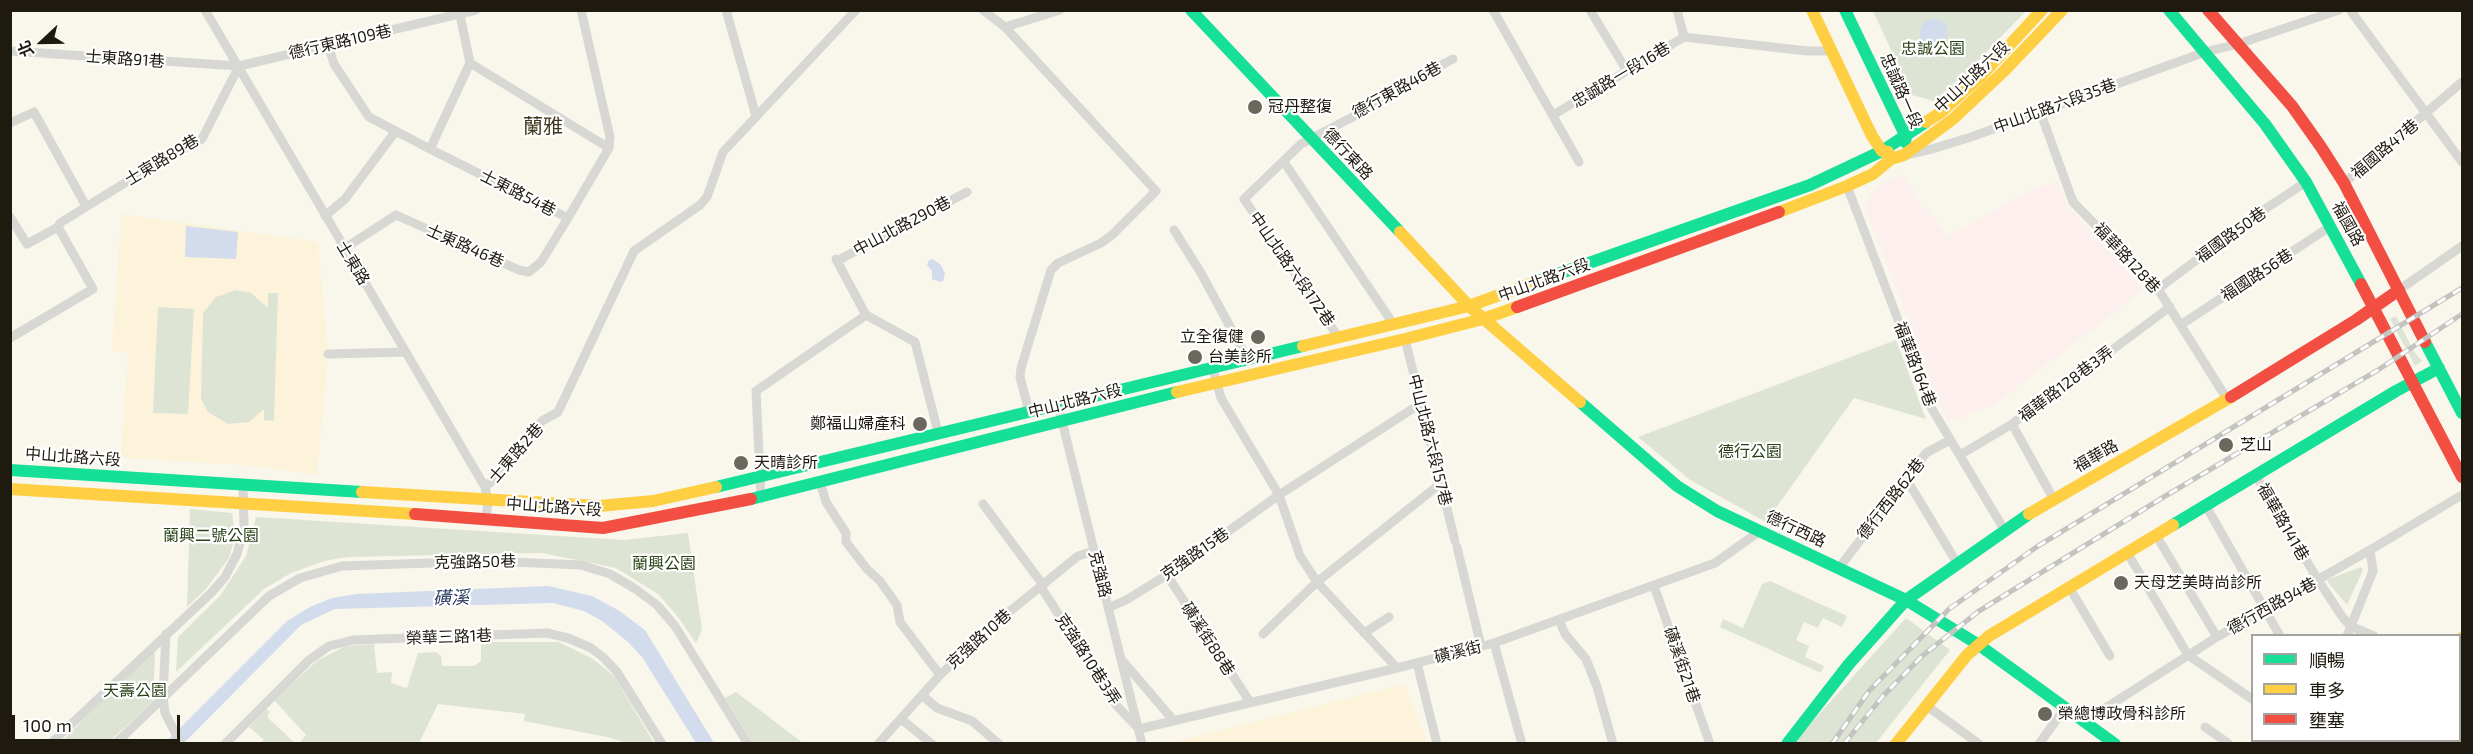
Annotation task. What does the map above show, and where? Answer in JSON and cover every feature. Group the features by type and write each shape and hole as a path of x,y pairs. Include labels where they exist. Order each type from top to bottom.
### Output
{"main road":[{"name":"德行東路","path":"1191,10 1468,306 1483,319"},
{"path":"1812,10 1872,136 1882,151"},
{"name":"忠誠路一段","path":"1845,10 1906,137 1904,155 1882,151"},
{"name":"中山北路六段","path":"10,470 488,501 599,506 654,501 1468,306 1810,185 1882,151 1940,113 1982,75 2042,10"},
{"name":"中山北路六段","path":"10,489 603,528 761,497 1216,382 1483,319 1847,186 1873,174 1891,159 1904,155 1953,119 2004,72 2062,10"},
{"name":"福國路","path":"2169,10 2265,124 2306,182 2463,477"},
{"name":"福國路","path":"2208,10 2292,106 2344,183 2463,413"},
{"name":"福華路","path":"1787,744 1849,664 1906,600 1957,563 2054,500 2227,399 2399,290"},
{"name":"德行西路","path":"1483,319 1677,486 1717,511 1906,600 1979,645 2115,744"},
{"path":"1896,744 1967,655 1979,645 2069,587 2439,368"}],"street":[{"name":"士東路","path":"205,10 485,487 488,501 486,519"},
{"name":"德行東路109巷","path":"239,66 459,12 476,10"},
{"path":"470,63 609,148 610,137 581,10"},
{"path":"726,10 756,116"},
{"name":"士東路2巷","path":"485,487 500,474 542,421 558,412 634,251 700,205 707,197 723,152 853,17 856,10"},
{"path":"983,10 1005,27 1156,191 1106,239 1058,263 1051,270 1021,368 1020,377 1029,411"},
{"path":"1005,27 1060,10"},
{"name":"忠誠路一段16巷","path":"1493,10 1579,162"},
{"path":"1590,10 1627,71"},
{"path":"1677,10 1684,37"},
{"name":"中山北路六段35巷","path":"1904,155 1932,149 2205,52 2238,44 2339,10"},
{"path":"2350,10 2463,162"},
{"path":"430,149 470,63 459,12"},
{"name":"忠誠路一段16巷","path":"1553,115 1684,37 1807,51 1833,51"},
{"name":"士東路54巷","path":"328,45 334,64 369,117 568,218 609,148"},
{"name":"士東路91巷","path":"10,51 239,66"},
{"name":"德行東路46巷","path":"1244,199 1301,144 1387,99 1398,87 1452,59"},
{"name":"士東路89巷","path":"10,217 27,244 58,227 60,222 86,206 202,139 239,66"},
{"name":"福國路47巷","path":"2344,183 2463,82"},
{"name":"福華路128巷","path":"2040,111 2073,202 2158,289 2227,399"},
{"path":"10,123 34,112 86,206"},
{"path":"325,216 345,199 395,132"},
{"path":"1284,162 1394,325"},
{"name":"福國路50巷","path":"2158,289 2259,213 2306,182"},
{"name":"福華路164巷","path":"1847,186 1932,410 2005,531"},
{"name":"中山北路290巷","path":"866,315 836,260 967,192"},
{"name":"中山北路六段172巷","path":"1244,199 1339,338"},
{"name":"士東路46巷","path":"345,248 396,215 519,270 529,272 541,262 568,218"},
{"name":"福國路56巷","path":"2182,324 2331,226"},
{"path":"10,338 93,289 58,227"},
{"path":"1174,230 1201,273 1247,358"},
{"name":"福華路","path":"2399,290 2463,246"},
{"name":"福華路128巷3弄","path":"1960,455 2012,424 2170,307"},
{"path":"761,497 756,391 866,315 915,342 938,432"},
{"name":"中山北路六段157巷","path":"1405,339 1481,646"},
{"path":"328,354 406,352"},
{"path":"1212,366 1221,398 1279,495 1300,556 1317,582 1397,668"},
{"name":"克強路15巷","path":"1108,608 1126,600 1167,575 1279,495 1420,404"},
{"name":"克強路","path":"1058,405 1142,744"},
{"path":"2012,424 2054,500"},
{"name":"德行西路62巷","path":"1839,568 1926,453 1950,440"},
{"name":"福華路141巷","path":"2256,476 2349,631"},
{"path":"1906,480 1957,563"},
{"path":"820,482 826,501 846,533 846,542 867,569 880,581 897,605 900,622 940,675"},
{"path":"50,744 225,577 237,554 244,527 243,484"},
{"path":"1263,634 1317,582 1440,484"},
{"name":"德行西路94巷","path":"2085,721 2217,637 2463,495"},
{"name":"克強路10巷3弄","path":"983,504 1042,586 1117,705 1138,729"},
{"path":"2206,506 2279,634"},
{"name":"磺溪街","path":"1138,729 1494,643 1715,563 1760,531"},
{"path":"2156,536 2217,637"},
{"name":"克強路10巷","path":"878,744 940,675 993,625 1077,556 1094,550"},
{"path":"2364,634 2349,631 2373,571 2370,550"},
{"path":"2128,554 2188,655 2251,698"},
{"name":"克強路50巷","path":"115,744 269,596 282,587 313,573 342,566 490,561 581,565 609,574 634,588 657,605 692,651 748,744"},
{"name":"磺溪街88巷","path":"1167,575 1250,702"},
{"name":"磺溪街21巷","path":"1654,586 1710,744"},
{"path":"2069,587 2110,656"},
{"path":"1364,633 1389,616"},
{"path":"1559,620 1565,634 1586,659 1597,687 1613,744"},
{"name":"榮華三路1巷","path":"225,744 309,660 329,646 353,640 547,633 568,638 591,648 604,658 617,672 662,744"},
{"path":"166,634 163,696 165,712 181,744"},
{"path":"1494,643 1522,744"},
{"path":"1119,657 1174,721"},
{"path":"1417,663 1437,744"},
{"path":"923,696 937,708 972,721 999,744"},
{"path":"1927,706 1979,744"},
{"path":"2039,744 2065,708"},
{"path":"901,719 932,744"},
{"path":"2205,727 2229,744"}],"shaded area":[{"path":"1903,174 1923,208 1929,212 1948,237 2027,192 2057,181 2067,206 2144,289 1995,404 1947,422 1865,207 1873,192 1883,183"},
{"path":"121,214 318,242 328,354 317,475 245,465 121,458 128,354 112,350"},
{"path":"1404,684 1428,743 1169,743 1254,722"}],"green space":[{"name":"忠誠公園","path":"1873,11 2026,11 1972,67 1934,101 1912,95"},
{"path":"236,290 251,293 268,308 268,293 278,293 274,421 264,420 264,409 249,422 228,424 208,412 201,399 203,313 216,297"},
{"path":"158,307 194,309 188,414 153,413"},
{"path":"2396,316 2413,350 2422,361 2415,366 2390,319"},
{"name":"德行公園","path":"1896,340 1926,419 1854,398 1766,522 1690,480 1638,437"},
{"name":"蘭興二號公園","path":"190,509 232,513 234,529 229,558 206,589 187,607"},
{"name":"蘭興公園","path":"256,517 624,540 688,533 702,630 696,643 658,594 616,568 542,553 348,557 324,561 291,573 264,589 176,672 178,637 220,596 246,556"},
{"path":"2361,567 2363,570 2347,605 2326,580"},
{"path":"1770,581 1847,616 1842,627 1823,618 1818,628 1804,622 1796,640 1809,646 1805,657 1824,666 1821,673 1720,627 1723,619 1743,628 1762,584"},
{"path":"1906,618 1950,650 1876,743 1792,744"},
{"path":"481,642 559,642 593,659 614,676 654,743 628,743 524,721 525,714 438,704 419,743 299,743 306,735 274,700 318,660 346,646 374,644 377,673 392,672 391,683 407,688 418,653 436,652 441,656 442,666 474,666 481,661"},
{"name":"天壽公園","path":"155,652 153,701 108,743 60,744 143,656"},
{"path":"736,692 803,743 753,743 725,698"},
{"path":"266,709 270,712 267,717 295,743 261,743 264,740 249,727"}],"water":[{"path":"1934,19 1944,23 1948,33 1944,43 1934,47 1924,43 1920,33 1924,23"},
{"path":"186,226 238,232 236,259 185,257"},
{"path":"933,259 941,265 945,274 943,281 932,279 932,271 927,265 929,260"},
{"name":"磺溪","path":"548,586 592,596 618,610 645,630 714,743 696,743 642,657 628,642 602,621 584,611 553,603 335,609 301,625 184,743 164,744 287,621 310,607 332,598 357,594"}],"railway":[{"path":"1832,744 1869,691 1949,609 2038,546 2462,288"},
{"path":"1844,744 1883,696 1922,656 1979,611 2162,498 2378,370 2462,314"}],"traffic: fast":[{"path":"1191,10 1400,232"},
{"path":"1845,10 1906,137 1905,142"},
{"path":"2169,10 2265,124 2306,182 2361,284"},
{"path":"1538,281 1810,185 1882,151 1926,122"},
{"path":"2425,342 2462,413"},
{"path":"716,487 1303,346"},
{"path":"2173,525 2396,391 2439,368"},
{"path":"751,499 1177,392"},
{"path":"1580,402 1677,486 1717,511 1906,600 1979,645 2115,744"},
{"path":"10,470 362,492"},
{"path":"1787,744 1849,664 1906,600 2029,514"}],"traffic: slow":[{"path":"1812,10 1872,136 1882,151 1888,152"},
{"path":"1926,122 1940,113 1982,75 2042,10"},
{"path":"1779,212 1847,186 1873,174 1891,159 1904,155 1953,119 2003,72 2062,10"},
{"path":"1400,232 1469,306 1580,402"},
{"path":"1303,346 1469,306 1538,281"},
{"path":"1177,392 1405,339 1483,319 1517,307"},
{"path":"2029,514 2231,397"},
{"path":"362,492 599,506 653,501 716,487"},
{"path":"10,489 415,514"},
{"path":"1896,744 1967,655 1989,636 2173,525"},
{"path":"2461,642 2462,638"}],"traffic: jam":[{"path":"2208,10 2292,106 2321,147 2344,183 2425,342"},
{"path":"1517,307 1779,212"},
{"path":"2361,284 2462,477"},
{"path":"2231,397 2356,320 2399,290"},
{"path":"415,514 603,528 751,499"},
{"path":"2461,733 2462,729"}],"place":[{"name":"冠丹整復","path":"1255,107"},
{"name":"立全復健","path":"1258,337"},
{"name":"台美診所","path":"1195,357"},
{"name":"鄭福山婦產科","path":"920,424"},
{"name":"芝山","path":"2226,445"},
{"name":"天晴診所","path":"741,463"},
{"name":"天母芝美時尚診所","path":"2121,583"},
{"name":"榮總博政骨科診所","path":"2045,714"}],"district":[{"name":"蘭雅","path":"543,126"}]}
